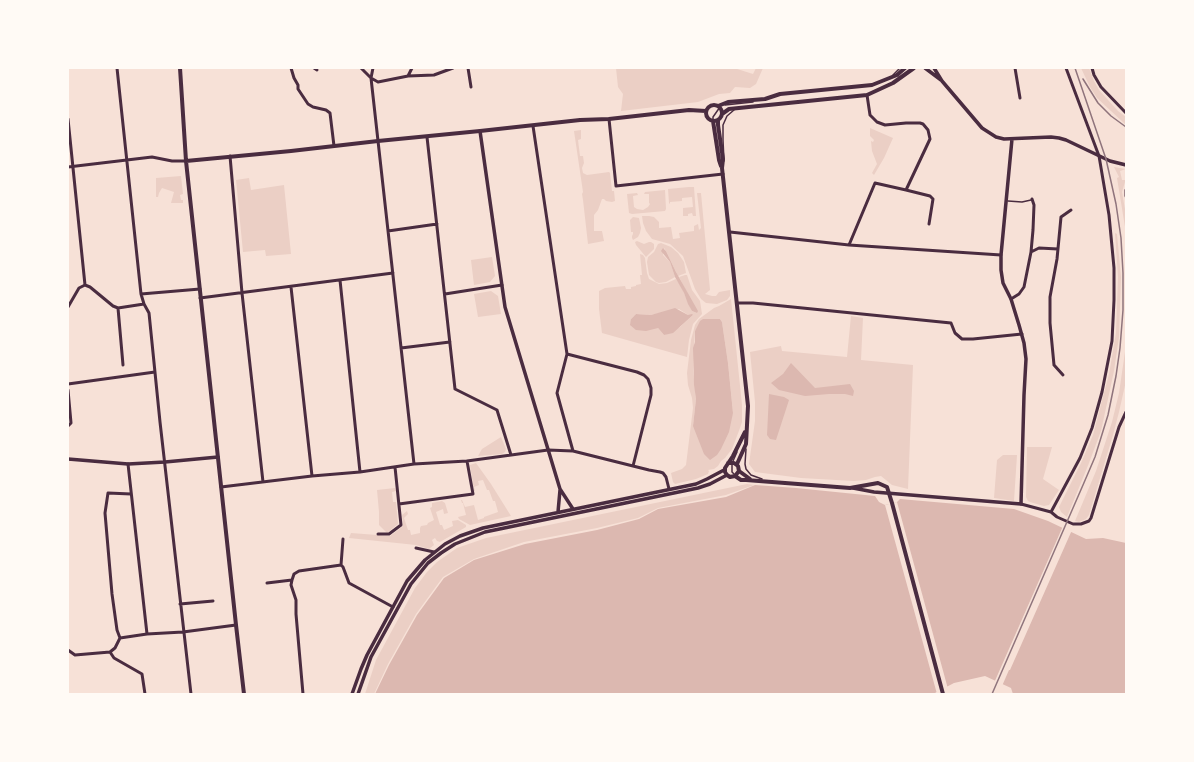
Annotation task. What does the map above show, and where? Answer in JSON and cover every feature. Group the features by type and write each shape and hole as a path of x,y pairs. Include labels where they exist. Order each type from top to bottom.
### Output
{"main road":[{"path":"180,68 186,160 200,298 244,694"},
{"path":"186,160 427,137 580,120 609,119 689,110 706,111 711,106 719,106 728,102 764,99 780,94 872,85 897,75 905,68"},
{"path":"722,168 723,159 718,120 722,114 729,109 735,110 866,95 893,83 914,68"},
{"path":"866,95 872,85"},
{"path":"719,106 722,114"},
{"path":"706,111 708,117 713,121 719,160 723,174 748,406 746,444 732,463 725,466 724,470 730,477 735,476 741,480 850,488 878,483 887,487 943,694"},
{"path":"713,121 718,120"},
{"path":"732,463 747,430"},
{"path":"732,463 746,478 752,481"},
{"path":"735,476 739,471"}],"street":[{"path":"117,68 141,294 149,313 191,694"},
{"path":"291,68 298,85 298,89 308,104 313,107 326,110 330,113 334,146"},
{"path":"361,68 371,78 378,82 408,76 434,75 453,68"},
{"path":"373,68 371,78 414,464"},
{"path":"408,76 412,68"},
{"path":"468,68 471,87"},
{"path":"925,68 942,81"},
{"path":"934,68 942,81 982,128 996,137 1012,139 1059,138 1110,161 1126,165"},
{"path":"1015,68 1020,98"},
{"path":"1051,512 1080,458 1092,428 1102,392 1112,340 1114,300 1114,268 1109,214 1099,156 1066,68"},
{"path":"1092,68 1094,76 1101,87 1126,113"},
{"path":"866,95 870,115 877,122 885,125 906,122 920,123 923,124 928,130 930,139 906,190"},
{"path":"68,118 85,285"},
{"path":"609,119 616,186 723,174"},
{"path":"533,126 567,354 557,393 573,451"},
{"path":"480,131 505,308 560,489 573,509"},
{"path":"427,137 455,389 497,410 511,455"},
{"path":"1012,139 1001,255 1001,270 1004,284 1011,299 1022,334 1026,359 1021,504"},
{"path":"230,156 242,293 263,482"},
{"path":"68,167 152,157 172,161 186,160"},
{"path":"849,244 875,183 930,196 933,199 929,224"},
{"path":"1126,190 1126,196"},
{"path":"1011,299 1019,294 1024,287 1031,252 1034,205 1032,200"},
{"path":"1063,375 1054,364 1050,323 1050,297 1058,249 1061,217 1071,210"},
{"path":"388,231 437,224"},
{"path":"730,232 849,244 1001,255"},
{"path":"1031,252 1039,248 1058,249"},
{"path":"200,298 393,273"},
{"path":"340,280 360,472"},
{"path":"68,307 79,288 85,285"},
{"path":"85,285 113,306 118,308 144,304"},
{"path":"445,294 502,285"},
{"path":"291,287 312,476"},
{"path":"141,294 200,289"},
{"path":"738,303 753,303 951,323 955,333 962,339 1022,334"},
{"path":"118,308 124,365"},
{"path":"401,348 450,342"},
{"path":"567,354 638,372 648,379 651,388 651,395 633,466"},
{"path":"68,384 155,372"},
{"path":"68,390 71,423 68,426"},
{"path":"850,488 865,491 1021,504 1051,512 1073,524 1081,524 1087,522 1091,518 1119,428 1126,412"},
{"path":"220,487 360,472 414,464 467,461 548,450 573,451 663,473 666,477 669,489"},
{"path":"68,459 128,464 218,457"},
{"path":"399,504 473,494 467,461"},
{"path":"128,464 147,634"},
{"path":"378,534 389,534 401,525 395,467"},
{"path":"352,694 360,669 367,655 410,578 419,566 434,552 453,540 484,528 696,484 724,470"},
{"path":"358,694 371,657 411,584 428,563 455,544 485,532 698,488 710,484 727,475"},
{"path":"558,512 560,489"},
{"path":"68,650 75,656 110,652 115,648 120,638 117,630 112,594 105,512 108,493 132,494"},
{"path":"343,539 341,565 349,582 393,607"},
{"path":"416,548 434,552"},
{"path":"303,694 297,633 296,600 291,585 292,580 294,574 298,571 341,565"},
{"path":"267,583 292,580"},
{"path":"180,604 213,601"},
{"path":"120,638 236,625"},
{"path":"110,652 114,658 142,674 145,694"}],"lane":[{"path":"890,78 900,68"},
{"path":"713,121 713,117 719,106"},
{"path":"722,168 725,158 723,125 727,116 735,110"},
{"path":"1006,200 1022,202 1032,200"},
{"path":"746,444 746,469 751,474 766,481"},
{"path":"732,463 732,472 735,476"}],"shaded area":[{"path":"616,68 734,68 753,74 756,68 763,68 756,84 750,88 735,87 730,93 719,94 698,102 621,111 623,94 618,87"},
{"path":"1081,68 1089,68 1099,90 1118,111 1126,117 1126,125 1097,98"},
{"path":"870,128 893,138 874,175 872,173 877,164 872,151 871,141 873,142 874,140 870,136"},
{"path":"581,130 581,139 578,140 580,156 583,156 583,173 587,175 609,172 615,201 612,202 602,199 598,210 594,215 594,231 602,231 604,241 588,244 583,192 574,131"},
{"path":"1114,167 1126,169 1120,171 1122,180 1125,180 1122,192 1126,215 1126,233 1117,178 1119,177"},
{"path":"181,176 183,194 180,195 183,203 171,203 174,192 162,188 158,197 156,197 156,178"},
{"path":"249,178 251,190 284,185 291,254 266,256 265,250 243,252 236,180"},
{"path":"694,187 696,216 693,216 692,213 688,214 688,216 683,216 683,208 693,207 692,197 682,198 682,201 669,203 668,189"},
{"path":"665,190 665,211 629,213 627,194 637,193 638,195 633,196 634,207 643,210 650,204 649,194 644,194 645,192"},
{"path":"697,193 701,193 710,290 705,294 716,296 719,292 730,290 730,296 727,300 717,304 706,303 701,299 695,289 683,256 670,244 652,239 646,231 643,223 642,216 654,217 659,222 659,228 671,227 673,239 680,238 679,233 694,231 694,226 698,224 699,230 701,228"},
{"path":"633,217 639,218 641,228 638,237 633,240 630,220"},
{"path":"1115,233 1117,234 1121,277 1119,337 1114,371 1101,431 1067,517 1061,512 1059,507 1093,435 1109,374 1116,333 1118,277"},
{"path":"637,241 644,244 651,242 654,244 654,249 646,257 636,245 635,242"},
{"path":"661,243 671,247 678,253 684,262 686,273 678,276 664,248 663,255 670,262 675,277 666,282 659,283 649,275 647,262 648,257 654,252 658,244"},
{"path":"663,248 698,311 697,313 692,311 688,304 675,277 670,262 661,251"},
{"path":"640,254 645,258 649,279 659,284 667,283 676,279 681,286 692,311 697,313 679,277 687,275 692,290 700,301 702,314 693,324 687,357 602,333 599,309 599,291 605,288 625,286 626,289 631,289 631,287 641,284 640,275 642,275","holes":["679,309 688,315 693,315 680,327 664,335 658,328 631,319 636,314 651,315"]},
{"path":"492,257 495,276 490,282 474,285 471,260"},
{"path":"491,291 498,296 501,314 478,317 474,294"},
{"path":"731,299 742,405 742,422 732,449 718,466 714,469 708,470 708,474 696,479 675,484 671,473 682,469 686,465 693,408 687,373 691,340 695,325 699,319","holes":["714,319 720,319 722,322 728,363 733,413 693,426 696,399 693,370 695,331"]},
{"path":"675,308 688,315 693,315 673,333 664,335 658,328 646,331 636,330 630,325 631,319 636,314 651,315"},
{"path":"851,316 863,318 861,360 913,365 908,489 892,485 881,476 866,480 854,481 801,478 755,472 749,464 755,421 755,402 750,352 781,346 782,351 847,357"},
{"path":"703,319 720,319 722,322 733,413 729,432 721,449 717,455 710,460 704,454 693,426 696,399 693,348 695,342 695,331 700,321"},
{"path":"1126,345 1126,381 1113,435 1089,515 1086,519 1079,522 1075,521 1096,471 1112,422 1119,393"},
{"path":"791,363 815,388 850,384 854,391 853,396 845,394 829,394 805,396 779,390 771,383 783,374"},
{"path":"769,394 784,397 789,400 776,440 770,439 767,435"},
{"path":"501,437 506,449 505,452 502,454 478,456 482,449"},
{"path":"1027,447 1052,447 1043,479 1059,490 1049,505 1044,506 1030,502 1026,497"},
{"path":"1003,455 1017,455 1014,501 994,498 997,460"},
{"path":"476,463 511,516 470,525 459,519 458,517 466,515 461,500 462,500 465,507 474,505 478,520 498,512 495,501 493,501 483,480 478,481 479,485 474,487 474,491 470,465"},
{"path":"747,484 754,485 726,495 658,508 638,518 597,528 524,542 474,559 443,577 416,614 388,664 374,694 365,694 376,660 415,588 437,562 457,548 486,538"},
{"path":"755,485 875,496 879,502 885,505 897,502 900,499 1014,509 1048,521 1086,539 1103,538 1126,543 1126,694 1013,694 1011,688 985,676 954,683 933,694 375,694 389,665 417,615 444,578 474,560 525,544 597,530 639,519 658,509 726,497"},
{"path":"395,488 396,491 392,492 393,502 396,502 398,524 387,533 379,525 377,490"},
{"path":"442,501 445,503 448,513 444,514 443,509 436,512 440,525 442,525 444,530 453,526 452,521 458,520 466,525 466,527 440,542 435,538 432,540 434,545 429,549 416,545 349,538 351,533 390,536 402,527 402,515 407,511 408,514 404,518 408,530 410,530 411,535 420,533 421,526 427,525 434,520 430,508 432,507 432,503"}],"pier":[{"path":"897,502 948,689 937,694 885,505"},
{"path":"1063,526 1072,530 1002,686 994,683"}],"railway":[{"path":"992,694 1095,457 1108,415 1120,348 1123,310 1123,273 1121,238 1116,204 1106,159 1075,68"},
{"path":"1083,79 1098,103 1111,116 1126,127"}]}
